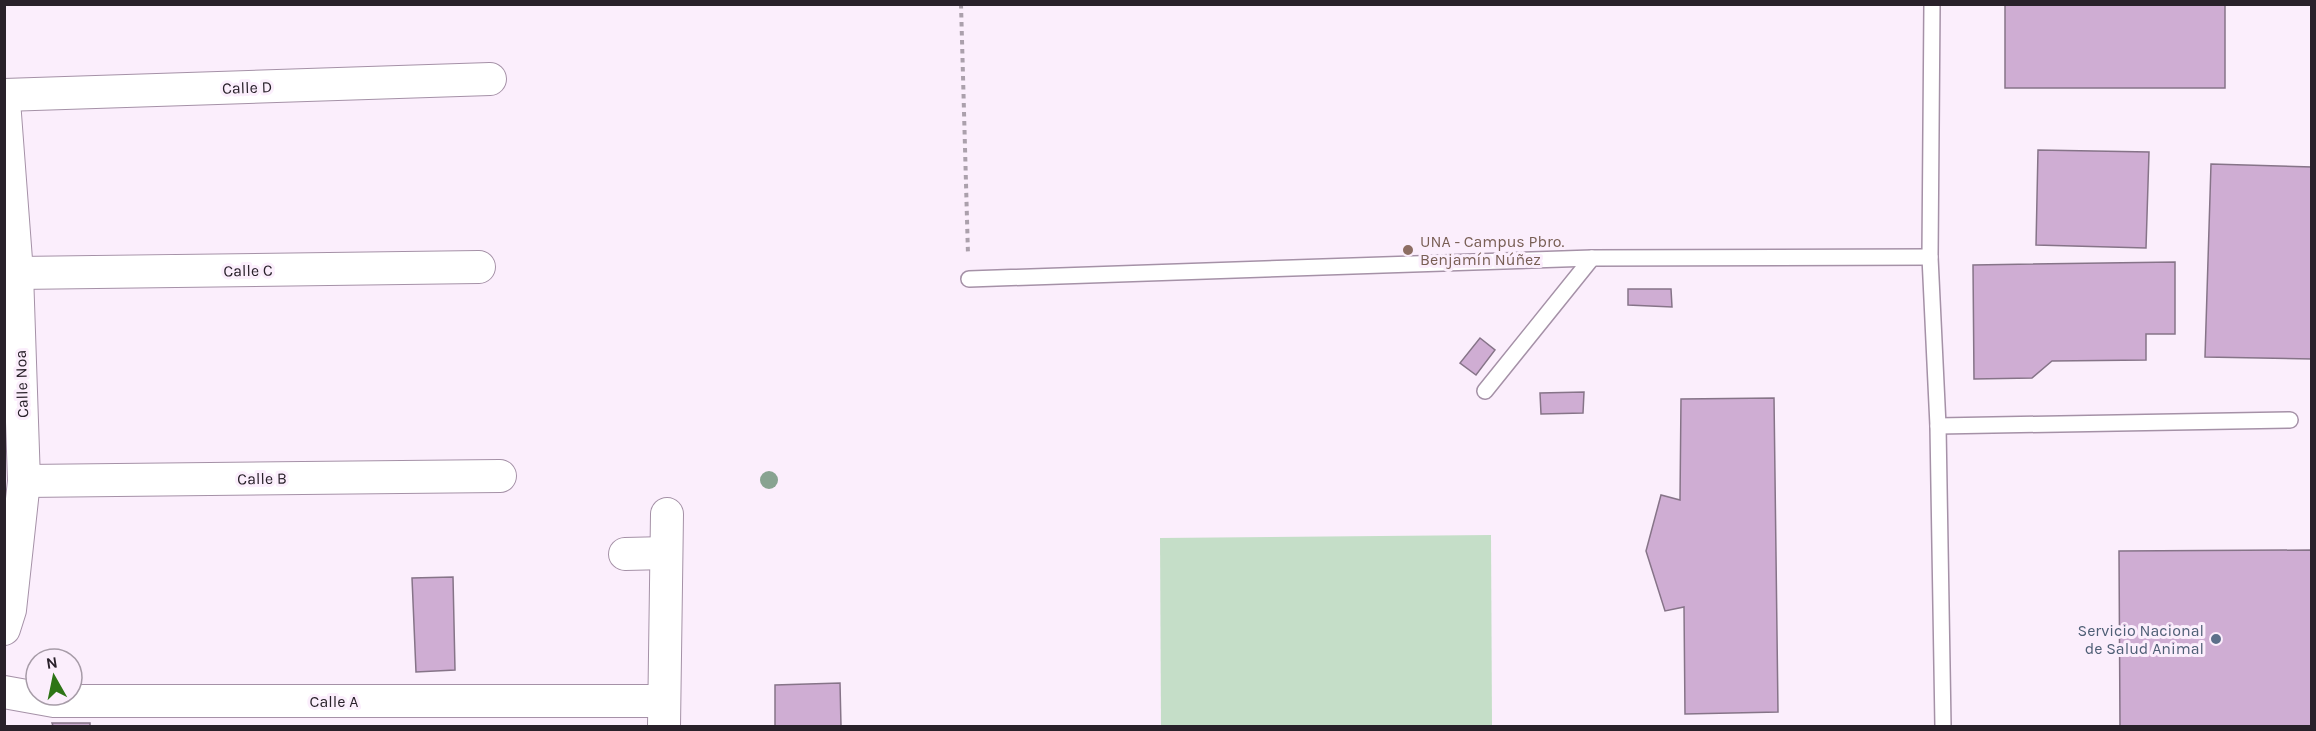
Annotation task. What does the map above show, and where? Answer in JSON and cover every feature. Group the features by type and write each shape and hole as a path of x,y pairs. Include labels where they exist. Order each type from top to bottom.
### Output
{"street":[{"name":"Calle D","path":"4,95 490,79"},
{"name":"Calle Noa","path":"4,101 17,273 24,481 10,610 4,629"},
{"name":"Calle C","path":"17,273 478,267"},
{"name":"Calle B","path":"24,481 500,476"},
{"name":"Calle A","path":"4,692 54,701 664,714 667,514"},
{"path":"625,554 666,553"}],"lane":[{"path":"1932,4 1930,257 1938,426 1943,726"},
{"path":"969,279 1592,258 1930,257"},
{"path":"1485,391 1592,258"},
{"path":"1938,426 2290,420"}],"path":[{"path":"961,4 969,279"}],"green space":[{"path":"1491,535 1492,726 1161,726 1160,538"}],"building":[{"path":"2005,4 2225,4 2225,88 2005,88"},
{"path":"2038,150 2149,152 2146,248 2036,245"},
{"path":"2211,164 2312,167 2312,359 2205,357"},
{"path":"2175,262 2175,334 2146,334 2146,360 2052,361 2032,378 1974,379 1973,265"},
{"path":"1628,289 1671,289 1672,307 1628,305"},
{"path":"1480,338 1495,350 1476,375 1460,363"},
{"path":"1584,392 1583,413 1541,414 1540,393"},
{"path":"1774,398 1778,712 1685,714 1684,607 1665,611 1646,551 1661,495 1680,500 1681,399"},
{"name":"Servicio Nacional de Salud Animal","path":"2312,550 2312,726 2120,726 2119,551"},
{"path":"453,577 455,670 416,672 412,578"},
{"path":"840,683 841,726 775,726 775,685"},
{"path":"52,723 90,723 90,726 53,726"}],"place":[{"name":"UNA - Campus Pbro. Benjamín Núñez","path":"1408,250"},
{"name":"Servicio Nacional de Salud Animal","path":"2216,639"}]}
